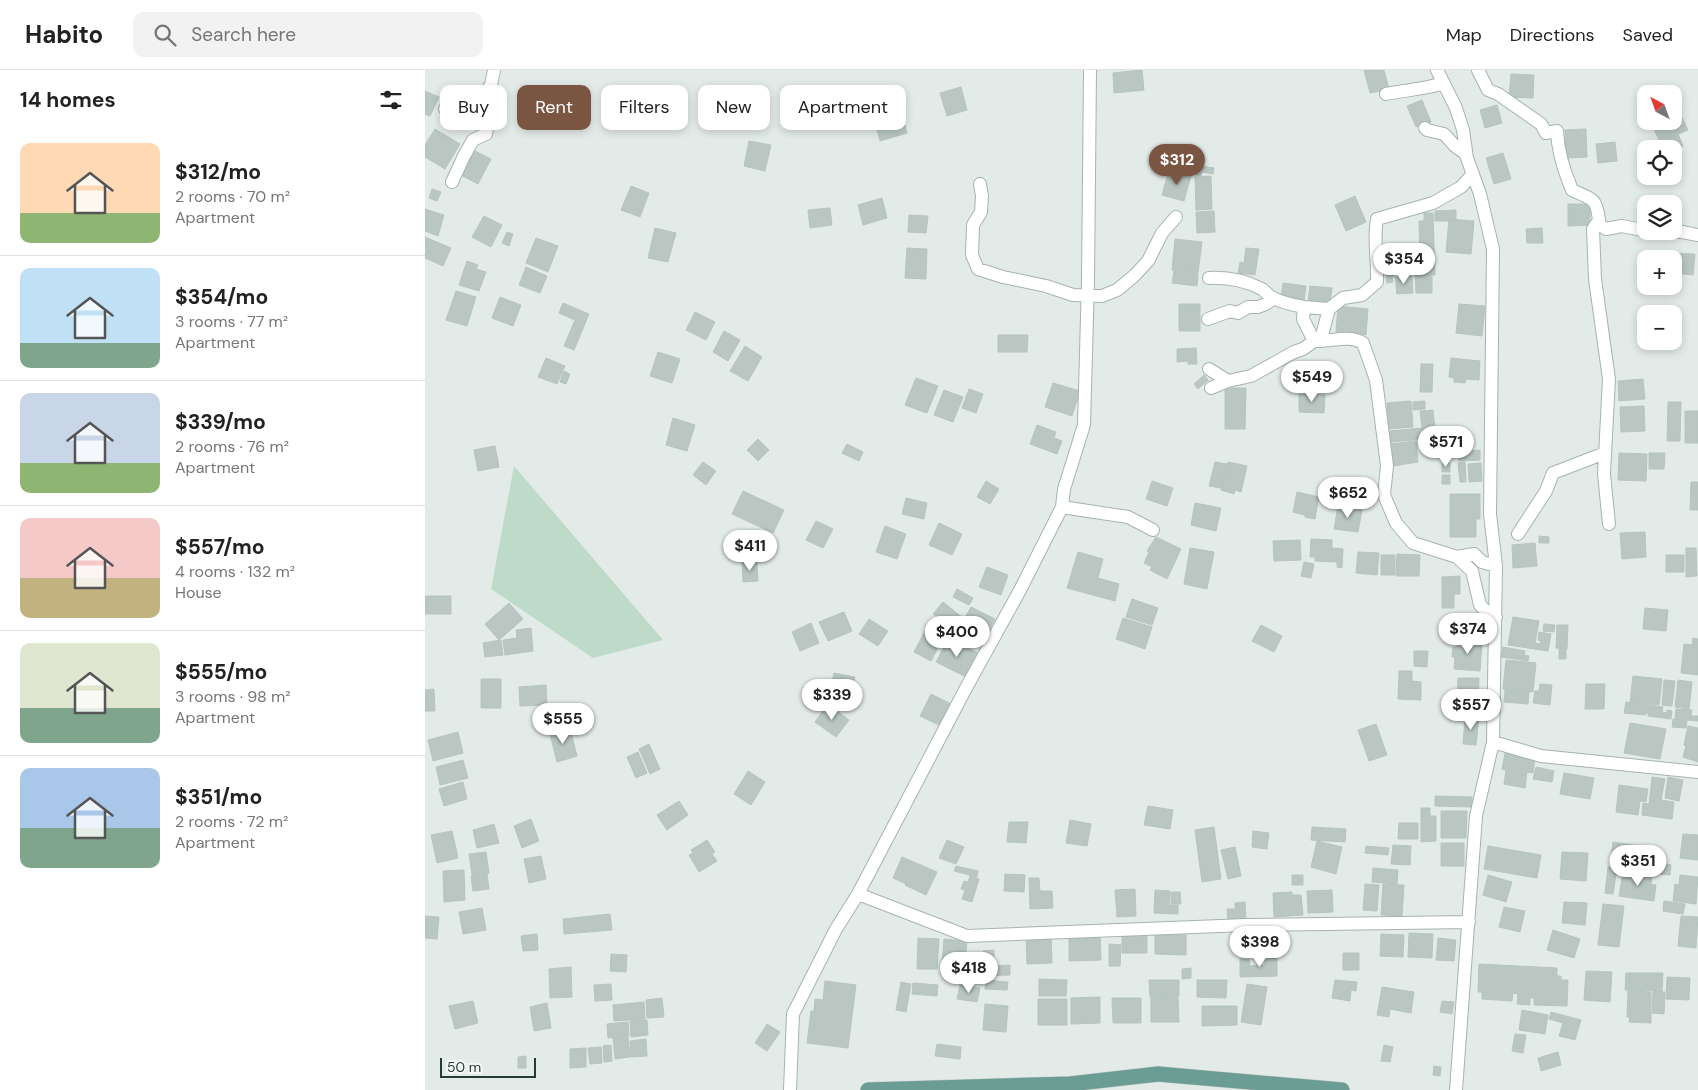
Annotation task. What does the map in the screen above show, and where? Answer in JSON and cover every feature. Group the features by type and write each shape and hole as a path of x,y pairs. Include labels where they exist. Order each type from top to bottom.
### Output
{"main road":[{"path":"868,1090 980,1089 1070,1084 1158,1074 1342,1090"}],"street":[{"path":"491,85 494,70"},
{"path":"790,1090 793,1014 1019,592 1062,507 1064,489 1084,425 1088,296 1090,70"},
{"path":"1478,70 1488,90 1498,94 1541,124 1546,133 1557,131 1563,166 1572,190 1593,199 1598,207 1599,220 1593,229 1595,279 1609,379 1604,474 1609,524"},
{"path":"1386,94 1402,90 1425,89 1440,74 1456,108 1463,130 1466,154 1480,194 1493,248 1490,514 1496,566 1493,742 1476,816 1456,1090"},
{"path":"1425,128 1444,134 1466,154"},
{"path":"452,182 473,140 486,134 487,130"},
{"path":"1211,388 1227,381 1251,376 1321,338 1329,309 1343,298 1362,295 1377,282 1378,261 1374,231 1377,219 1433,203 1461,187 1472,175"},
{"path":"980,184 982,196 981,212 973,225 972,255 978,269 1003,277 1046,286 1073,295 1102,296 1117,290 1148,261 1162,233 1176,217"},
{"path":"1597,224 1606,229 1622,226 1652,232 1682,232 1698,235"},
{"path":"1209,278 1227,279 1249,284 1263,290 1274,298 1305,307 1329,309"},
{"path":"1208,319 1230,311 1238,313 1248,307 1258,307 1274,298"},
{"path":"1305,307 1303,319 1314,342"},
{"path":"1314,342 1354,338 1363,343 1377,380 1387,466 1384,495 1396,523 1413,543 1457,557 1472,571 1480,606 1495,616"},
{"path":"1209,370 1227,381"},
{"path":"1518,534 1547,491 1553,473 1605,452"},
{"path":"1062,507 1128,517 1153,530"},
{"path":"1457,557 1474,554 1482,562 1496,566"},
{"path":"1493,742 1541,756 1698,772"},
{"path":"858,894 967,936 1246,925 1469,922"}],"green space":[{"path":"514,466 663,640 593,658 491,589"}],"building":[{"path":"1142,70 1144,90 1114,93 1113,73"},
{"path":"1364,70 1384,70 1389,89 1370,93"},
{"path":"1511,74 1534,75 1533,98 1509,97"},
{"path":"961,87 967,110 947,116 940,93"},
{"path":"425,91 439,97 430,116 425,114"},
{"path":"1422,100 1431,122 1416,127 1407,106"},
{"path":"1497,105 1502,123 1485,128 1480,110"},
{"path":"1683,120 1688,130 1678,134 1680,140 1659,140 1654,130 1683,130"},
{"path":"435,129 460,144 445,169 425,157 425,145"},
{"path":"906,129 907,133 880,141 877,130"},
{"path":"1586,129 1587,157 1566,158 1565,130"},
{"path":"749,141 771,145 765,171 744,166"},
{"path":"1615,142 1617,161 1598,163 1596,144"},
{"path":"471,149 491,159 478,184 459,174"},
{"path":"1503,153 1511,179 1494,184 1486,158"},
{"path":"1193,165 1214,168 1213,174 1202,172 1201,176 1192,174"},
{"path":"1169,170 1191,176 1184,201 1162,195"},
{"path":"1211,176 1212,209 1196,210 1195,177"},
{"path":"631,186 649,193 640,217 621,210"},
{"path":"432,189 441,192 437,201 429,198"},
{"path":"1355,196 1366,222 1346,231 1335,205"},
{"path":"882,198 887,218 863,225 858,205"},
{"path":"1568,204 1590,204 1590,225 1568,226"},
{"path":"830,208 832,225 810,228 808,210"},
{"path":"425,209 444,215 438,236 425,231"},
{"path":"1456,210 1456,221 1435,221 1435,211"},
{"path":"1214,211 1215,232 1197,233 1196,212"},
{"path":"1424,213 1433,213 1435,275 1432,275 1432,293 1416,293 1415,275 1423,275 1423,262 1420,262 1419,221 1424,221"},
{"path":"909,215 928,216 926,233 908,232"},
{"path":"484,216 502,225 491,247 472,237"},
{"path":"1449,219 1474,221 1471,254 1446,252"},
{"path":"655,228 676,233 668,262 648,258"},
{"path":"1542,228 1543,243 1527,243 1526,229"},
{"path":"507,232 513,234 509,246 502,243"},
{"path":"425,237 451,248 443,266 425,258"},
{"path":"536,238 558,246 548,272 526,263"},
{"path":"1175,239 1202,242 1198,273 1172,270"},
{"path":"907,248 927,249 926,279 905,278"},
{"path":"1246,248 1259,249 1255,275 1238,273 1240,262 1244,263"},
{"path":"1682,253 1695,254 1693,275 1682,274"},
{"path":"1391,255 1394,276 1392,277 1393,282 1387,283 1383,256"},
{"path":"467,261 478,265 476,269 486,272 479,291 459,285"},
{"path":"526,267 547,276 540,293 519,285"},
{"path":"1174,271 1198,274 1197,286 1172,283"},
{"path":"1412,276 1413,293 1397,294 1395,277"},
{"path":"1283,283 1306,286 1304,301 1281,298"},
{"path":"1310,286 1332,288 1330,303 1308,301"},
{"path":"456,291 476,297 467,326 446,320"},
{"path":"500,297 521,305 513,326 492,318"},
{"path":"563,303 589,314 574,350 564,346 575,320 559,313"},
{"path":"1179,304 1200,304 1200,331 1179,331"},
{"path":"1459,304 1485,306 1482,336 1456,333"},
{"path":"1338,306 1368,309 1366,335 1336,332"},
{"path":"695,312 715,322 706,340 686,330"},
{"path":"724,331 740,340 728,361 713,352"},
{"path":"998,335 1028,335 1027,352 998,352"},
{"path":"745,346 762,357 748,381 730,371"},
{"path":"1196,348 1197,364 1188,364 1188,361 1177,362 1177,349"},
{"path":"658,352 680,359 672,383 650,376"},
{"path":"546,358 565,366 557,384 538,377"},
{"path":"1451,358 1480,361 1479,380 1466,379 1465,383 1454,382 1454,378 1449,377"},
{"path":"1421,364 1433,364 1432,392 1420,392"},
{"path":"564,371 570,374 566,384 560,382"},
{"path":"1204,375 1208,380 1198,389 1194,384"},
{"path":"916,378 938,386 927,413 905,405"},
{"path":"1643,379 1645,399 1619,401 1618,381"},
{"path":"1053,383 1080,391 1072,416 1045,407"},
{"path":"1225,388 1246,388 1245,429 1225,429"},
{"path":"969,389 983,394 976,413 962,408"},
{"path":"944,390 963,397 953,422 934,415"},
{"path":"1299,394 1325,395 1324,413 1299,412"},
{"path":"1411,401 1413,427 1389,429 1387,403"},
{"path":"1425,401 1425,409 1413,410 1413,402"},
{"path":"1668,402 1681,402 1680,441 1667,441"},
{"path":"1644,406 1645,431 1621,432 1620,407"},
{"path":"1433,410 1436,438 1391,442 1390,431 1422,428 1420,411"},
{"path":"1685,411 1698,411 1698,443 1685,443"},
{"path":"673,418 695,425 687,451 666,445"},
{"path":"1037,425 1056,432 1054,438 1062,441 1057,454 1030,444"},
{"path":"758,439 769,450 758,461 747,450"},
{"path":"1416,441 1418,462 1393,466 1390,444"},
{"path":"847,444 863,452 859,461 842,453"},
{"path":"495,446 499,467 478,471 474,450"},
{"path":"1480,450 1480,460 1459,461 1458,452"},
{"path":"1619,453 1647,454 1646,481 1618,480"},
{"path":"1649,453 1665,453 1664,469 1649,469"},
{"path":"703,462 716,471 706,485 693,475"},
{"path":"1215,462 1227,464 1221,488 1209,486"},
{"path":"1228,462 1247,466 1241,492 1235,490 1234,494 1221,490"},
{"path":"1465,462 1466,482 1460,482 1458,463"},
{"path":"1442,463 1450,463 1450,472 1442,472"},
{"path":"1481,463 1482,481 1469,482 1468,464"},
{"path":"1442,475 1450,475 1450,484 1442,484"},
{"path":"986,481 999,489 990,504 977,497"},
{"path":"1152,481 1173,488 1167,506 1146,499"},
{"path":"1691,482 1698,482 1698,510 1690,510"},
{"path":"743,491 784,510 773,533 732,514"},
{"path":"1297,492 1319,497 1315,519 1293,512"},
{"path":"1450,494 1480,494 1480,519 1476,519 1476,537 1450,537"},
{"path":"906,498 927,503 924,519 902,514"},
{"path":"1195,503 1221,508 1216,531 1191,525"},
{"path":"1338,506 1362,510 1358,532 1334,529"},
{"path":"816,521 833,529 823,548 806,540"},
{"path":"939,523 962,534 952,555 929,545"},
{"path":"885,526 906,534 897,559 876,552"},
{"path":"1645,532 1646,557 1622,559 1620,533"},
{"path":"1539,536 1549,537 1549,543 1539,543"},
{"path":"1156,537 1181,549 1167,579 1150,570 1152,567 1144,563 1149,552 1147,551"},
{"path":"1311,539 1332,540 1332,548 1343,549 1342,568 1337,567 1337,562 1315,561 1315,557 1310,557"},
{"path":"1300,540 1301,560 1274,561 1273,541"},
{"path":"1535,543 1537,566 1513,568 1512,545"},
{"path":"1190,548 1214,552 1207,589 1184,584"},
{"path":"1686,548 1696,548 1697,576 1686,577"},
{"path":"1078,552 1103,559 1098,578 1119,584 1115,601 1067,588"},
{"path":"1358,552 1379,553 1377,575 1356,573"},
{"path":"1397,554 1420,555 1419,576 1396,576"},
{"path":"1381,555 1395,555 1395,575 1381,575"},
{"path":"1666,555 1684,555 1684,572 1666,572"},
{"path":"757,562 758,581 743,582 742,563"},
{"path":"1304,562 1314,564 1311,578 1301,576"},
{"path":"987,567 1008,575 1001,595 979,587"},
{"path":"1460,576 1460,594 1454,594 1454,608 1442,608 1442,577"},
{"path":"957,589 973,598 969,605 953,597"},
{"path":"425,596 451,596 451,614 425,614"},
{"path":"1132,599 1158,608 1152,625 1126,617"},
{"path":"943,602 963,618 953,630 933,614"},
{"path":"509,603 523,619 499,640 485,624"},
{"path":"971,607 995,619 983,641 959,628"},
{"path":"1645,608 1668,610 1666,631 1643,629"},
{"path":"844,612 852,631 828,641 819,622"},
{"path":"1513,617 1539,621 1535,643 1540,644 1541,641 1538,640 1539,632 1551,634 1548,651 1508,645"},
{"path":"1123,618 1152,627 1145,649 1116,639"},
{"path":"869,619 888,631 878,646 859,634"},
{"path":"811,623 819,643 800,651 792,632"},
{"path":"1544,624 1555,625 1554,632 1543,631"},
{"path":"1261,625 1282,636 1274,652 1252,641"},
{"path":"1557,625 1568,625 1567,649 1556,648"},
{"path":"531,628 533,651 505,655 503,640 517,638 516,630"},
{"path":"925,631 942,640 931,661 914,652"},
{"path":"949,638 979,654 966,677 936,662"},
{"path":"1693,638 1698,639 1698,675 1681,673 1684,644 1692,645"},
{"path":"1457,639 1482,641 1480,671 1454,669 1455,657 1452,657 1453,647 1457,647"},
{"path":"501,640 503,655 485,657 483,643"},
{"path":"1503,647 1525,651 1524,655 1529,656 1528,661 1501,657"},
{"path":"1559,649 1566,649 1566,659 1559,659"},
{"path":"1414,651 1428,651 1427,667 1414,666"},
{"path":"1506,660 1536,663 1533,692 1503,689"},
{"path":"1399,671 1412,671 1412,681 1421,682 1421,700 1398,699"},
{"path":"834,673 855,677 851,696 830,691"},
{"path":"1633,676 1662,679 1659,705 1630,702"},
{"path":"1458,678 1479,678 1478,703 1457,702"},
{"path":"481,679 501,679 501,708 481,708"},
{"path":"1664,680 1675,681 1672,706 1662,705"},
{"path":"1678,680 1692,682 1689,709 1675,707"},
{"path":"1540,684 1552,685 1550,705 1533,703 1535,691 1539,691"},
{"path":"1586,684 1605,684 1604,709 1585,709"},
{"path":"546,685 547,705 520,706 519,687"},
{"path":"434,689 435,711 425,711 425,690"},
{"path":"1505,690 1529,692 1528,704 1504,702"},
{"path":"931,694 951,704 941,726 920,716"},
{"path":"1626,702 1663,707 1662,712 1672,711 1671,719 1648,716 1648,713 1645,715 1624,713"},
{"path":"828,704 849,720 836,737 815,722"},
{"path":"1676,709 1692,710 1691,716 1698,716 1698,721 1675,719"},
{"path":"1465,717 1479,718 1476,745 1463,744"},
{"path":"1673,719 1687,721 1686,728 1672,727"},
{"path":"1630,723 1666,729 1660,759 1624,753"},
{"path":"1376,724 1387,755 1369,761 1358,730"},
{"path":"1688,726 1698,728 1698,762 1683,757"},
{"path":"570,728 577,756 557,762 550,734"},
{"path":"458,732 463,753 433,761 428,740"},
{"path":"649,744 660,769 650,774 639,749"},
{"path":"638,752 647,773 636,778 627,757"},
{"path":"1505,753 1535,757 1533,773 1527,772 1525,788 1504,784 1506,770 1502,769"},
{"path":"463,760 468,778 440,785 436,767"},
{"path":"1536,767 1554,771 1552,782 1533,779"},
{"path":"748,771 765,782 751,805 734,794"},
{"path":"1564,773 1594,778 1590,799 1560,794"},
{"path":"1652,777 1665,779 1661,800 1674,802 1672,819 1642,815 1643,803 1649,804"},
{"path":"1668,777 1683,780 1679,801 1665,798"},
{"path":"463,782 467,799 444,806 439,789"},
{"path":"1619,785 1648,789 1646,802 1640,801 1638,815 1616,812"},
{"path":"1435,796 1472,797 1472,807 1435,806"},
{"path":"679,801 688,815 667,830 657,815"},
{"path":"1148,806 1173,810 1170,829 1144,825"},
{"path":"1421,808 1430,808 1430,816 1436,816 1436,841 1421,842"},
{"path":"1441,811 1467,811 1466,838 1441,838"},
{"path":"531,819 539,841 522,848 514,826"},
{"path":"1070,820 1091,824 1087,846 1066,843"},
{"path":"1009,822 1028,822 1026,843 1007,842"},
{"path":"1399,823 1418,823 1418,839 1398,839"},
{"path":"494,824 499,843 477,848 473,830"},
{"path":"1214,827 1221,879 1202,882 1195,830"},
{"path":"1312,827 1346,829 1345,842 1311,840"},
{"path":"452,831 458,858 437,863 431,835"},
{"path":"1253,831 1269,833 1267,849 1252,847"},
{"path":"1683,834 1698,835 1698,860 1680,858"},
{"path":"707,840 715,852 712,854 717,861 699,872 689,855 693,853 691,850"},
{"path":"947,840 964,847 956,864 939,858"},
{"path":"1317,841 1342,847 1336,874 1311,867"},
{"path":"1613,842 1639,846 1636,867 1610,864"},
{"path":"1441,843 1464,843 1464,866 1441,866"},
{"path":"1393,845 1411,846 1410,865 1391,864"},
{"path":"1366,846 1389,848 1388,855 1365,853"},
{"path":"1488,846 1541,855 1537,878 1484,869"},
{"path":"1235,847 1241,876 1228,879 1221,850"},
{"path":"486,852 489,873 472,875 469,854"},
{"path":"1562,852 1588,853 1586,881 1560,879"},
{"path":"541,856 546,879 529,883 524,859"},
{"path":"902,857 937,872 926,895 893,878"},
{"path":"1641,863 1651,864 1650,870 1640,869"},
{"path":"1659,863 1671,865 1670,875 1658,874"},
{"path":"956,866 978,871 977,877 954,871"},
{"path":"1608,867 1617,868 1613,894 1605,893"},
{"path":"1373,868 1398,870 1397,884 1372,882"},
{"path":"464,870 465,900 444,902 443,871"},
{"path":"1623,872 1652,875 1651,884 1656,885 1654,901 1619,896"},
{"path":"487,874 489,889 473,891 471,876"},
{"path":"1005,874 1025,875 1024,892 1004,891"},
{"path":"1292,875 1303,875 1303,885 1292,885"},
{"path":"1488,875 1512,882 1506,902 1483,895"},
{"path":"1680,875 1698,877 1696,904 1673,901 1675,884 1679,885"},
{"path":"970,876 979,879 972,902 962,899 965,890 961,889 964,881 968,882"},
{"path":"1029,878 1039,878 1040,891 1052,891 1053,908 1030,909"},
{"path":"1365,884 1379,885 1377,911 1363,910"},
{"path":"1383,884 1404,885 1402,916 1381,915"},
{"path":"1135,889 1136,916 1117,917 1115,890"},
{"path":"1155,890 1170,891 1169,905 1178,905 1178,914 1154,913"},
{"path":"1332,890 1333,912 1308,913 1307,891"},
{"path":"1171,892 1180,892 1181,904 1171,904"},
{"path":"1292,892 1292,895 1301,895 1303,915 1274,917 1273,893"},
{"path":"1664,901 1685,904 1683,914 1663,911"},
{"path":"1245,902 1246,920 1228,921 1227,909 1235,909 1235,903"},
{"path":"1564,902 1587,903 1585,925 1562,923"},
{"path":"1603,904 1624,906 1619,947 1598,945"},
{"path":"1504,907 1525,911 1520,932 1499,927"},
{"path":"482,908 486,930 463,934 459,912"},
{"path":"610,914 612,930 564,934 563,919"},
{"path":"425,916 439,917 437,939 425,938"},
{"path":"1681,916 1698,917 1696,948 1678,946"},
{"path":"1273,930 1277,951 1252,955 1249,934"},
{"path":"1553,930 1580,939 1574,958 1547,950"},
{"path":"1100,931 1101,960 1069,961 1069,932"},
{"path":"1122,931 1147,931 1147,953 1122,953"},
{"path":"1409,933 1433,934 1432,958 1408,957"},
{"path":"537,934 538,950 523,951 521,936"},
{"path":"1381,934 1404,935 1403,957 1380,956"},
{"path":"1051,935 1052,963 1027,964 1026,936"},
{"path":"1155,935 1186,935 1186,955 1155,954"},
{"path":"918,938 939,939 937,969 917,969"},
{"path":"1438,938 1456,940 1454,961 1436,960"},
{"path":"944,939 967,941 964,975 941,974"},
{"path":"1109,944 1121,945 1120,966 1109,966"},
{"path":"994,950 994,966 1010,965 1010,975 983,976 983,951"},
{"path":"1343,953 1359,953 1359,970 1343,970"},
{"path":"611,954 627,955 626,972 610,971"},
{"path":"1265,955 1277,955 1277,976 1240,977 1240,959 1249,959 1250,966 1265,965"},
{"path":"1479,964 1557,968 1557,976 1561,976 1561,980 1568,980 1567,1006 1534,1005 1534,998 1530,998 1530,1005 1517,1004 1518,994 1513,993 1512,1001 1482,999 1482,992 1478,992"},
{"path":"571,967 572,997 550,998 549,969"},
{"path":"1191,968 1191,978 1182,979 1182,969"},
{"path":"1586,971 1612,972 1610,1002 1584,1000"},
{"path":"1626,973 1663,973 1662,991 1625,990"},
{"path":"1667,977 1690,978 1689,1000 1666,999"},
{"path":"1039,979 1067,980 1066,996 1039,996"},
{"path":"986,980 1008,982 1007,990 985,989"},
{"path":"1149,980 1179,980 1179,996 1150,997"},
{"path":"1197,980 1227,980 1226,998 1197,997"},
{"path":"1335,980 1357,982 1356,991 1351,990 1350,1001 1332,998"},
{"path":"825,981 856,985 848,1048 807,1043 811,1011 814,1011 815,999 823,1000"},
{"path":"901,982 911,984 906,1012 896,1010"},
{"path":"913,983 938,985 937,996 912,994"},
{"path":"611,984 612,1000 595,1001 594,985"},
{"path":"1247,984 1267,987 1261,1025 1241,1022"},
{"path":"960,985 980,988 977,1002 957,999"},
{"path":"1382,987 1414,992 1411,1013 1390,1009 1389,1017 1377,1015"},
{"path":"1628,991 1651,992 1651,1023 1629,1022 1630,1017 1627,1017"},
{"path":"1653,991 1665,992 1664,1014 1652,1013"},
{"path":"1100,997 1100,1023 1071,1024 1071,998"},
{"path":"1178,997 1179,1022 1151,1022 1151,998"},
{"path":"662,998 664,1017 647,1018 646,1000"},
{"path":"1112,998 1141,998 1141,1023 1113,1023"},
{"path":"1038,999 1067,999 1067,1025 1038,1025"},
{"path":"473,1001 478,1023 455,1029 449,1006"},
{"path":"1442,1001 1454,1002 1452,1014 1440,1012"},
{"path":"644,1002 645,1019 614,1021 613,1005"},
{"path":"547,1003 551,1028 534,1031 530,1007"},
{"path":"985,1004 1008,1006 1006,1032 983,1030"},
{"path":"1202,1006 1237,1006 1237,1025 1202,1026"},
{"path":"1522,1010 1548,1015 1545,1034 1519,1030"},
{"path":"1551,1012 1581,1020 1575,1040 1559,1036 1563,1023 1549,1019"},
{"path":"647,1020 648,1035 631,1037 630,1021"},
{"path":"628,1022 629,1036 608,1038 607,1024"},
{"path":"767,1024 780,1032 767,1051 755,1043"},
{"path":"1515,1034 1526,1035 1523,1053 1512,1051"},
{"path":"628,1037 630,1057 615,1059 613,1038"},
{"path":"646,1039 647,1056 631,1057 630,1041"},
{"path":"937,1044 961,1047 960,1059 935,1056"},
{"path":"611,1045 612,1061 604,1062 603,1046"},
{"path":"1384,1045 1393,1047 1390,1062 1381,1061"},
{"path":"601,1047 602,1063 590,1064 588,1048"},
{"path":"586,1048 586,1067 570,1068 570,1049"},
{"path":"1558,1052 1561,1065 1541,1071 1538,1058"},
{"path":"526,1056 526,1068 518,1068 518,1057"},
{"path":"1434,1066 1441,1067 1440,1076 1433,1075"}]}
